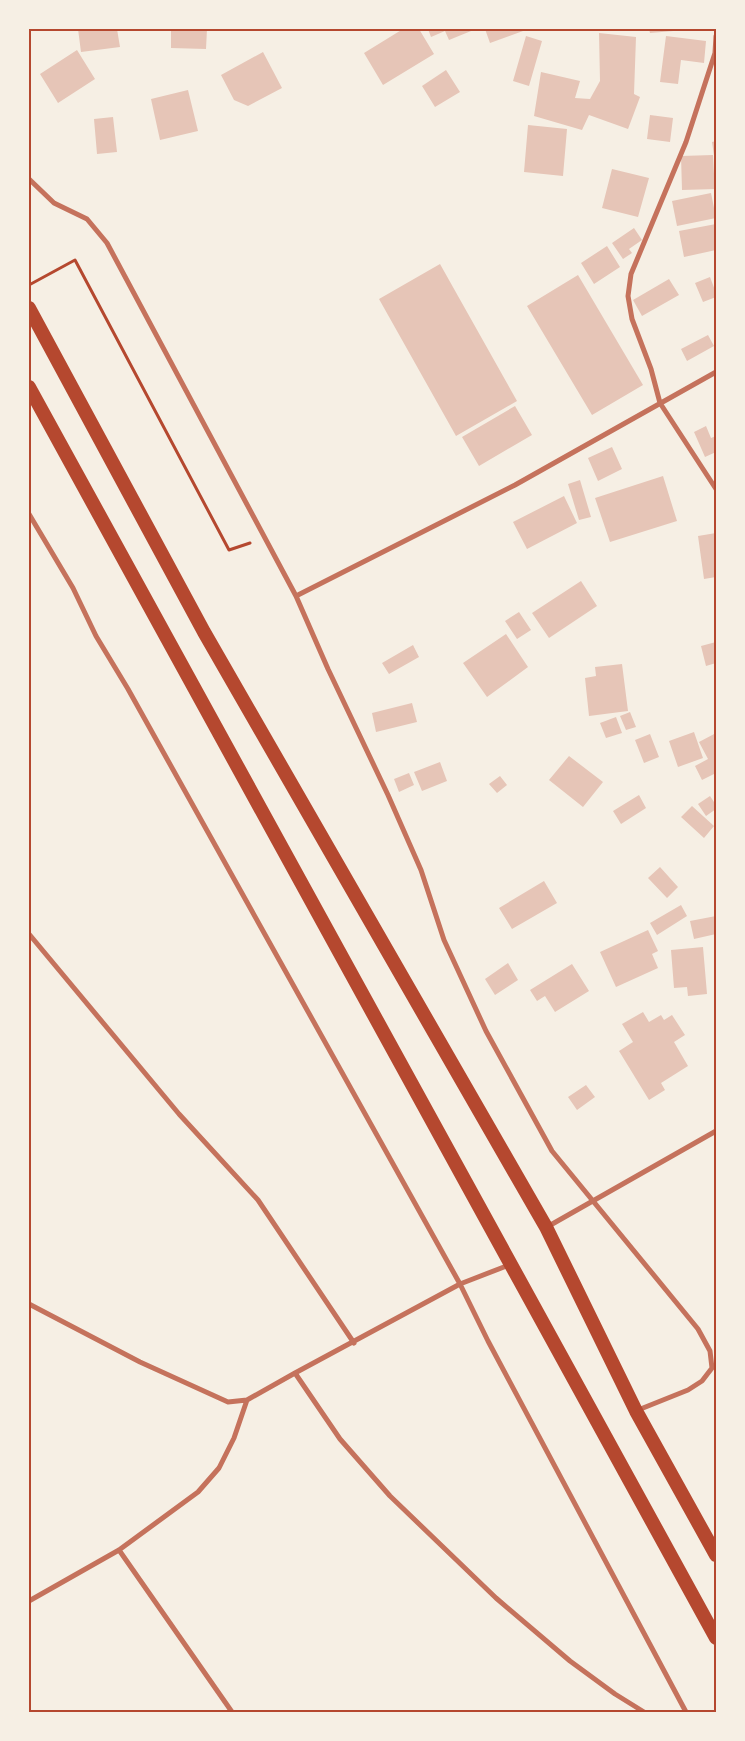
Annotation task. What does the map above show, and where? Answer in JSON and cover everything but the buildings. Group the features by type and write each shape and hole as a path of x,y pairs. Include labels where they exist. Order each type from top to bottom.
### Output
{"highway":[{"path":"29,308 204,632 546,1227 636,1411 716,1555"},
{"path":"29,386 716,1638"}],"street":[{"path":"715,29 715,53 686,142 631,274 628,296 632,319 651,369 660,403 716,489"},
{"path":"29,179 54,203 87,220 107,243 296,596 328,669 392,803 420,870 444,940 486,1031 552,1151 698,1329 710,1351 712,1368 702,1381 688,1390 636,1411"},
{"path":"296,596 515,485 716,372"},
{"path":"29,514 73,588 96,636 128,689 460,1284 488,1341 686,1712"},
{"path":"29,934 179,1114 258,1200 354,1342"},
{"path":"546,1227 716,1131"},
{"path":"29,1304 140,1362 228,1402 247,1400 460,1284 512,1264"},
{"path":"295,1373 340,1439 390,1496 496,1598 555,1648 615,1694 644,1712"},
{"path":"29,1600 119,1550 198,1492 219,1468 234,1438 247,1400"},
{"path":"119,1550 232,1712"}],"path":[{"path":"29,285 75,260 229,550 264,538"}]}
